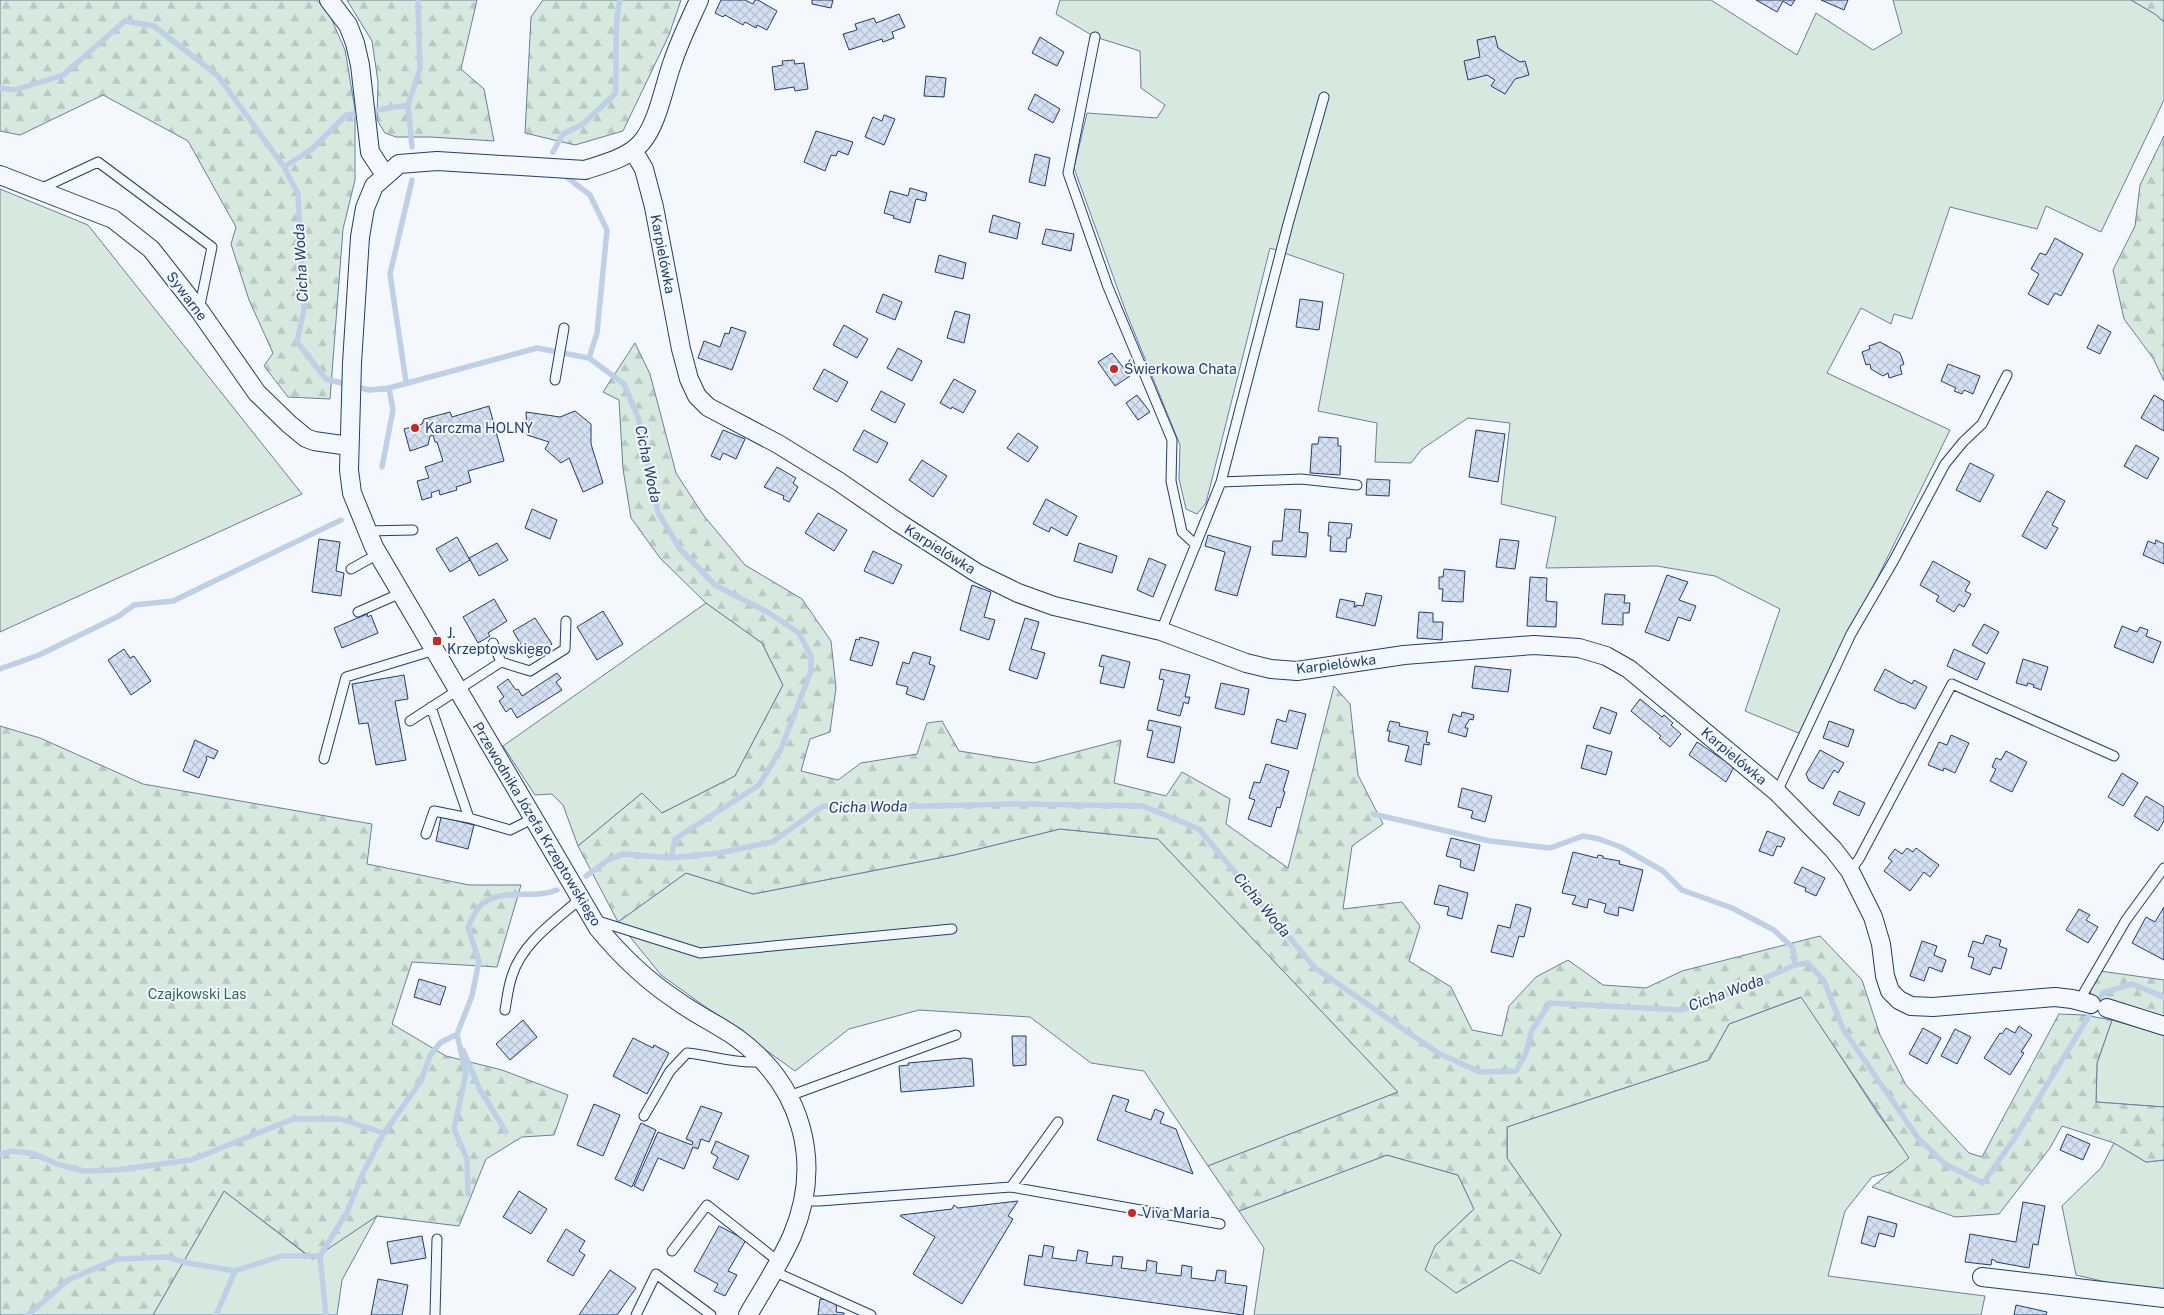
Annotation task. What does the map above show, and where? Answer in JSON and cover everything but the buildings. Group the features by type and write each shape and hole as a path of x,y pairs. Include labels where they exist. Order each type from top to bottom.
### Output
{"street":[{"path":"329,0 348,25 355,43 360,65 370,152 385,175"},
{"path":"348,446 360,237 366,208 374,186 400,164 437,161 585,170 633,150 641,143 650,130 673,59 699,0"},
{"name":"Karpielówka","path":"633,150 644,169 654,206 689,379 697,396 708,407 778,444 977,573 1018,593 1054,606 1161,631 1246,663 1271,669 1297,671 1404,655 1534,645 1579,648 1606,656 1629,670 1777,792 1816,831 1850,871 1873,917 1885,976 1890,991 1899,1000 1911,1006 1933,1007 2054,997 2092,1004 2164,1026"},
{"name":"Sywarne","path":"0,175 113,219 151,249 199,310 257,393 288,424 306,438 314,441 348,446"},
{"name":"Przewodnika Józefa Krzeptowskiego","path":"348,446 352,493 378,554 593,919 614,946 653,983 677,1001 736,1037 760,1057 789,1096 800,1124 806,1149 803,1201 792,1236 748,1315"},
{"path":"1982,1277 2164,1298"}],"lane":[{"path":"1095,37 1068,173 1108,287 1172,440 1170,481 1182,532 1196,545"},
{"path":"1161,631 1221,482 1281,251 1324,97"},
{"path":"38,190 98,162 212,247 199,310"},
{"path":"555,380 564,328 561,340"},
{"path":"1777,792 1851,634 1894,560 1945,464 1963,442 1982,424 2006,375"},
{"path":"1221,482 1301,479 1357,485"},
{"path":"367,531 413,530"},
{"path":"351,569 378,554"},
{"path":"358,612 401,594"},
{"path":"493,643 501,662 530,671 565,649 566,621"},
{"path":"324,759 346,677 435,650"},
{"path":"410,721 501,662"},
{"path":"1850,871 1859,858 1952,684 2114,756"},
{"path":"431,707 469,818"},
{"path":"426,834 434,811 469,818 510,830 534,818"},
{"path":"2092,1004 2126,920 2164,868"},
{"path":"505,1010 512,976 522,953 580,899"},
{"path":"593,919 700,953 952,929"},
{"path":"789,1096 956,1035"},
{"path":"644,1116 670,1072 687,1053 706,1054 737,1062 755,1062 760,1057"},
{"path":"1010,1187 1058,1122"},
{"path":"803,1201 1010,1187 1220,1224"},
{"path":"672,1251 707,1204 776,1266 871,1315"},
{"path":"435,1315 437,1239"},
{"path":"636,1315 656,1274 711,1315"}],"green space":[{"path":"0,0 317,0 331,18 345,50 355,109 355,180 343,229 330,399 288,397 264,366 273,353 249,300 231,244 236,227 188,141 103,95 20,135 0,131"},
{"path":"347,0 477,0 461,69 484,89 494,141 396,137 385,133 377,120 378,82 372,41"},
{"path":"543,0 681,0 669,35 623,131 575,145 525,133 531,17"},
{"path":"1060,0 1711,0 1797,55 1816,13 1873,50 1902,33 1893,0 2131,0 2155,14 2164,22 2164,100 2101,232 2046,206 2037,229 1950,207 1912,319 1894,314 1891,324 1861,308 1827,373 1950,430 1801,734 1745,711 1780,609 1715,576 1657,566 1546,568 1556,517 1501,504 1510,423 1468,418 1422,449 1411,463 1375,462 1377,423 1318,411 1344,274 1270,248 1206,503 1197,514 1186,509 1179,479 1180,445 1126,312 1074,168 1087,113 1157,118 1165,105 1141,88 1140,51 1095,37 1056,14"},
{"path":"2131,0 2164,0 2164,22 2155,14"},
{"path":"2164,136 2164,381 2153,358 2124,319 2113,270 2135,226 2140,185"},
{"path":"0,189 88,225 302,494 0,632"},
{"path":"635,343 650,374 676,473 704,516 745,565 802,599 831,641 836,688 830,732 810,739 801,771 838,780 861,763 917,754 927,723 942,721 959,751 1034,763 1121,740 1114,783 1166,796 1182,772 1230,799 1226,824 1288,868 1334,686 1350,704 1358,775 1383,824 1352,846 1343,909 1402,902 1420,926 1409,961 1451,987 1472,1030 1502,1036 1509,1006 1536,977 1568,960 1603,985 1646,988 1682,971 1820,936 1862,980 1880,1035 1906,1085 1969,1153 1982,1157 2059,1014 2084,1015 2112,1020 2097,1063 2096,1102 2164,1107 2164,1160 2146,1162 2114,1143 2062,1126 2050,1148 1999,1214 1955,1217 1872,1187 1909,1158 1801,997 1729,1024 1709,1060 1507,1127 1507,1158 1561,1235 1540,1274 1511,1260 1456,1293 1425,1270 1435,1246 1474,1209 1458,1175 1387,1155 1239,1211 1208,1166 1398,1092 1158,839 1060,829 954,855 753,894 686,873 618,922 578,846 642,793 662,813 735,776 783,685 762,643 706,603 660,558 631,518 623,469 619,400 603,392"},
{"path":"706,603 762,643 783,685 735,776 662,813 642,793 578,846 563,805 552,794 535,795 503,746"},
{"name":"Czajkowski Las","path":"0,726 40,738 143,784 372,824 367,864 469,885 521,885 497,967 412,962 392,1024 446,1056 502,1070 568,1095 554,1135 522,1137 486,1159 459,1226 377,1216 313,1259 224,1191 153,1315 0,1315"},
{"path":"1060,829 1158,839 1398,1092 1208,1166 1144,1071 1091,1063 1030,1017 919,1010 849,1029 795,1071 661,975 618,922 686,873 753,894 954,855"},
{"path":"2093,970 2164,980 2164,1021 2129,1007 2090,998"},
{"path":"1802,997 1878,1114 1910,1158 1893,1171 1872,1177 1845,1211 1828,1276 1985,1296 1981,1315 1254,1315 1264,1248 1239,1211 1387,1155 1458,1175 1474,1209 1435,1246 1456,1293 1511,1260 1561,1235 1507,1158 1507,1127 1709,1060 1729,1024"},
{"path":"2112,1020 2164,1035 2164,1107 2096,1102 2097,1063"},
{"path":"2114,1143 2146,1162 2164,1160 2164,1290 2140,1290 2076,1275 2062,1206 2101,1168"},
{"path":"224,1191 312,1259 377,1216 342,1280 337,1315 153,1315"}],"waterway":[{"path":"412,147 408,105 420,69 418,0"},
{"path":"553,152 563,134 583,124 615,94 616,35 620,0"},
{"name":"Cicha Woda","path":"0,88 15,90 63,75 125,21 154,26 218,76 284,167 298,194 304,309 297,342 326,379 369,390 389,388 537,348 589,358 624,384 638,417 658,512 680,549 715,585 769,613 799,633 811,656 811,671 781,749 759,785 675,839 671,858 719,853 772,842 823,806 884,807 1016,804 1143,806 1199,829 1315,968 1438,1053 1480,1072 1516,1071 1526,1053 1532,1030 1550,1003 1682,1010 1727,994 1795,965 1808,963 1824,981 1843,1029 1918,1138 1945,1164 1983,1183 2014,1139 2103,993 2132,984 2164,997"},
{"path":"284,167 312,149 346,115 408,105"},
{"path":"564,175 590,195 607,230 597,333 589,358"},
{"path":"406,382 390,274 412,180"},
{"path":"382,467 393,410 389,388"},
{"path":"0,669 39,655 119,616 134,605 173,601 341,520"},
{"path":"1373,814 1490,841 1550,848 1583,836 1599,839 1621,847 1663,871 1682,890 1732,908 1774,930 1793,948 1795,965"},
{"path":"586,876 608,860 623,854 671,858"},
{"path":"216,1315 235,1271 281,1256 320,1256 347,1212 364,1171 384,1133 421,1081 430,1056 440,1043 457,1034 472,996 479,961 468,927 480,906 500,896 548,893 557,890"},
{"path":"457,1034 466,1074 454,1129 467,1159 468,1194"},
{"path":"463,1050 479,1088 506,1132"},
{"path":"0,1154 13,1151 34,1154 57,1164 84,1171 117,1170 191,1160 293,1119 340,1119 384,1133"},
{"path":"320,1256 326,1315"},
{"path":"28,1315 68,1280 117,1259 167,1257 188,1263 235,1271"}],"place":[{"name":"Świerkowa Chata","path":"1114,369"},
{"name":"Karczma HOLNY","path":"415,428"},
{"name":"J. Krzeptowskiego","path":"437,641"},
{"name":"Viva Maria","path":"1132,1213"}]}
